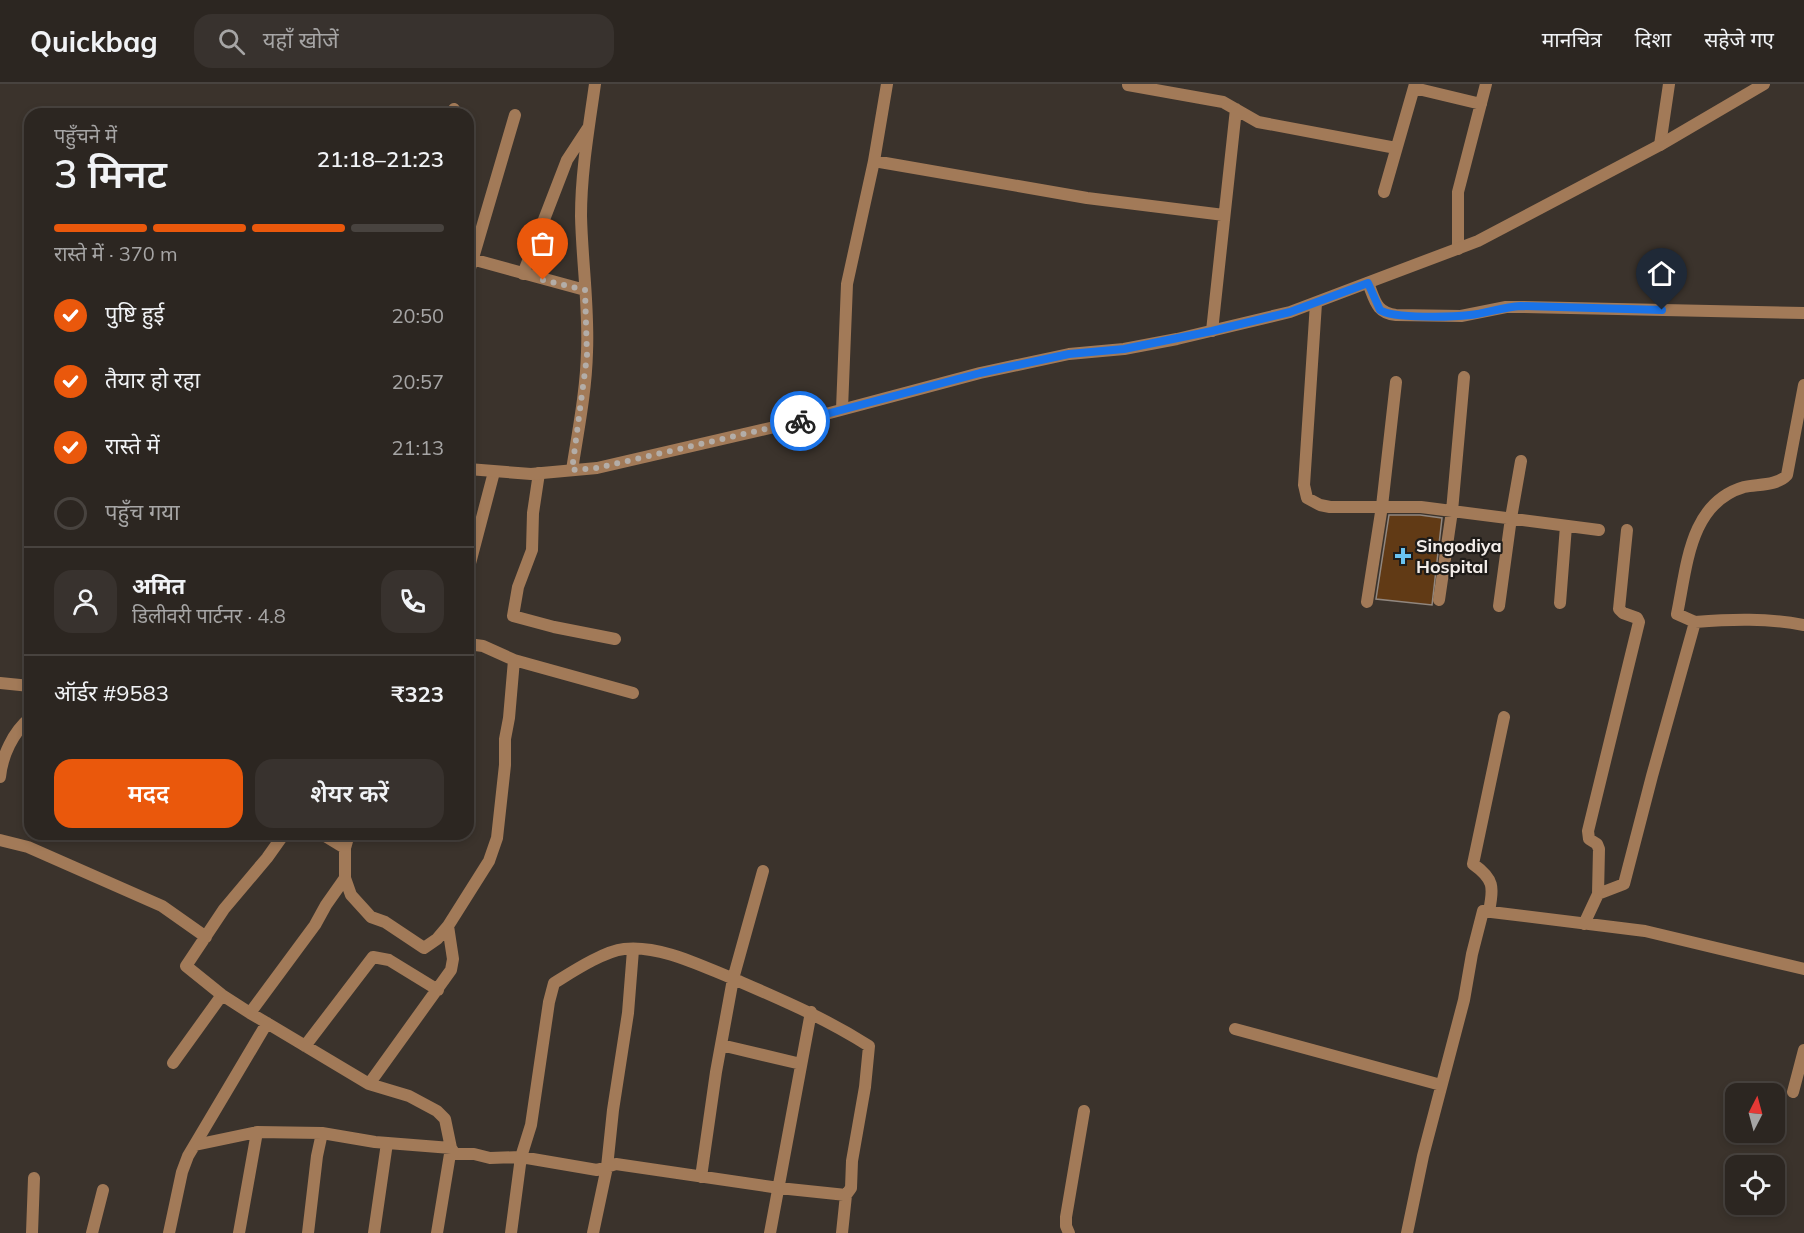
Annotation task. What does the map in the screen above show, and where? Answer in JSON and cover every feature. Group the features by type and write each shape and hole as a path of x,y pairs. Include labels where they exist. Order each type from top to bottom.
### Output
{"street":[{"path":"572,470 587,356 581,212 589,127 596,84"},
{"path":"842,409 848,284 874,161 887,84"},
{"path":"1458,249 1458,192 1486,84"},
{"path":"1660,145 1669,84"},
{"path":"474,470 539,473 597,468 792,423 980,373 1069,354 1124,349 1290,312 1478,241 1660,145 1764,84"},
{"path":"1128,85 1223,102 1258,122 1396,148"},
{"path":"1384,192 1415,86 1481,104"},
{"path":"1212,331 1236,109"},
{"path":"474,246 515,115"},
{"path":"523,274 567,160 589,127"},
{"path":"874,161 1088,198 1224,215"},
{"path":"474,260 585,290"},
{"path":"1368,283 1380,310 1396,315 1461,316 1521,306 1804,313"},
{"path":"1316,303 1305,491 1307,498 1320,506 1421,507 1599,530"},
{"path":"1439,600 1452,511 1464,377"},
{"path":"1367,602 1382,506 1396,382"},
{"path":"1804,385 1801,425 1789,470 1784,479 1744,487 1724,496 1709,509 1695,530 1677,614 1695,622 1765,619 1804,625"},
{"path":"1499,606 1521,461"},
{"path":"474,548 494,472"},
{"path":"539,473 533,513 532,550 518,587 513,616 615,639"},
{"path":"1560,603 1566,526"},
{"path":"1584,924 1598,894 1599,849 1597,844 1589,839 1588,831 1639,622 1637,618 1619,609 1627,530"},
{"path":"1598,894 1624,885 1695,622"},
{"path":"474,645 483,646 514,660 633,693"},
{"path":"347,840 345,848 345,878 351,895 371,917 385,922 424,948 437,939 448,926 489,861 497,838 514,660"},
{"path":"0,683 24,685"},
{"path":"1489,911 1492,882 1473,864 1504,717"},
{"path":"0,777 2,761 24,723"},
{"path":"0,840 28,847 162,906 206,937"},
{"path":"280,840 224,909 186,966 250,1013 369,1084 409,1096 437,1111 445,1119 454,1154 474,1154 490,1158 521,1157 597,1170 616,1164 779,1188 846,1195"},
{"path":"332,840 345,848"},
{"path":"700,1177 733,979 763,871"},
{"path":"250,1013 315,926 326,905 345,878"},
{"path":"1407,1233 1423,1155 1464,1000 1482,911 1645,931 1804,969"},
{"path":"369,1084 438,990 453,965 448,926"},
{"path":"512,1233 521,1157 531,1125 547,1014 554,983 596,959 624,949 657,952 686,960 811,1012 869,1046 852,1161 851,1188 846,1195 842,1233"},
{"path":"593,1233 607,1167 628,1013 633,950"},
{"path":"305,1046 374,957 389,960 438,990"},
{"path":"173,1063 222,994"},
{"path":"770,1233 811,1012"},
{"path":"170,1233 183,1172 195,1145 267,1023"},
{"path":"1235,1029 1442,1085"},
{"path":"721,1044 801,1064"},
{"path":"1793,1092 1804,1050"},
{"path":"1069,1233 1066,1217 1084,1111"},
{"path":"195,1145 257,1132 322,1133 387,1143 451,1148"},
{"path":"239,1233 257,1132"},
{"path":"308,1233 322,1133"},
{"path":"374,1233 387,1143"},
{"path":"438,1233 451,1148"},
{"path":"32,1233 34,1178"},
{"path":"92,1233 104,1190"}],"building":[{"path":"1389,515 1442,518 1432,605 1376,599"}],"way so far":[{"path":"543,280 585,290 587,356 572,470 597,468 800,421"}],"place":[{"name":"Singodiya Hospital","path":"1403,556"}],"route":[{"path":"800,421 980,373 1069,354 1124,349 1212,331 1290,312 1368,283 1378,307 1388,315 1461,316 1521,306 1662,310"}]}
